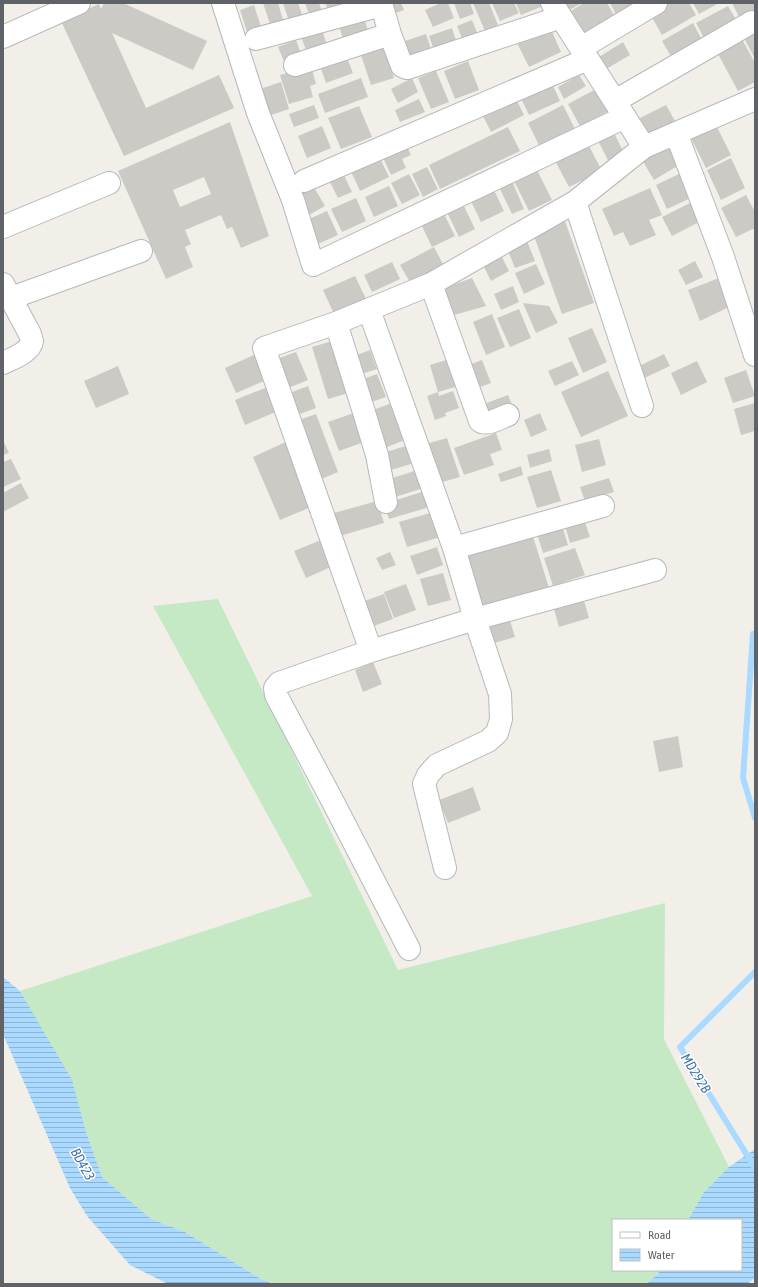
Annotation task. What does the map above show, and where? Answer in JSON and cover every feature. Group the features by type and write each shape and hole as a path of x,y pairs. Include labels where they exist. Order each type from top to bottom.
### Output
{"street":[{"path":"3,37 79,3"},
{"path":"223,3 258,113 293,200 313,265 620,109 752,22"},
{"path":"304,181 585,53 656,3"},
{"path":"256,39 382,4 390,34 402,66 406,68 557,10 644,147"},
{"path":"295,65 390,34"},
{"path":"371,651 264,348 336,323 431,284 575,202 644,147 754,102"},
{"path":"676,133 723,256 755,355"},
{"path":"3,227 109,183"},
{"path":"575,202 642,406"},
{"path":"3,363 24,353 32,341 30,334 7,291 141,251"},
{"path":"431,284 480,420 483,423 508,415"},
{"path":"369,310 454,548 475,619 500,694 501,719 497,734 488,741 437,765 428,775 424,784 445,868"},
{"path":"336,323 375,448 386,502"},
{"path":"454,548 603,506"},
{"path":"409,949 276,695 275,688 279,683 371,651 475,619 655,570"}],"green space":[{"path":"218,599 398,970 665,903 664,1039 729,1167 704,1192 689,1219 612,1219 612,1271 660,1271 646,1284 273,1284 261,1279 185,1232 151,1219 102,1177 86,1132 20,991 312,896 153,606"}],"water":[{"name":"BD423","path":"3,977 20,991 72,1080 86,1132 102,1177 151,1219 185,1232 261,1279 273,1284 168,1284 130,1265 87,1216 70,1188 3,1034"},
{"path":"755,1149 755,1278 747,1284 646,1284 660,1271 742,1271 742,1219 689,1219 704,1192 729,1167"}],"building":[{"path":"104,3 123,3 207,41 193,70 112,33 146,108 219,75 234,108 124,156 61,21 99,4 101,9"},
{"path":"263,3 278,3 284,23 271,27"},
{"path":"283,3 298,3 305,23 291,27"},
{"path":"305,3 319,3 324,18 312,22"},
{"path":"325,3 349,3 331,15"},
{"path":"383,3 401,3 404,10 387,16"},
{"path":"441,3 448,3 454,18 433,27 425,10"},
{"path":"454,3 470,3 474,14 460,19"},
{"path":"473,3 489,3 498,25 485,31"},
{"path":"492,3 514,3 519,13 500,21"},
{"path":"516,3 542,3 543,6 521,15"},
{"path":"558,3 582,3 564,13"},
{"path":"584,3 607,3 618,22 580,43 564,15"},
{"path":"610,3 640,3 618,18"},
{"path":"664,3 689,3 696,15 662,35 649,12"},
{"path":"693,3 719,3 699,14"},
{"path":"732,3 755,3 755,13 741,21"},
{"path":"254,5 263,33 249,38 240,10"},
{"path":"728,6 737,21 704,38 696,23"},
{"path":"364,18 370,37 345,45 339,26"},
{"path":"472,20 478,35 463,41 457,26"},
{"path":"693,23 702,40 672,58 662,41"},
{"path":"549,25 561,52 529,67 516,41"},
{"path":"321,26 328,49 308,56 300,33"},
{"path":"452,28 459,50 437,58 429,36"},
{"path":"755,30 755,59 743,36"},
{"path":"426,34 433,55 403,65 396,44"},
{"path":"296,40 303,59 286,66 278,47"},
{"path":"743,41 755,63 755,82 738,91 718,54"},
{"path":"623,42 630,55 601,72 594,60"},
{"path":"383,47 394,78 371,85 361,55"},
{"path":"345,53 353,73 326,83 319,63"},
{"path":"468,61 479,90 455,99 444,71"},
{"path":"311,66 316,84 310,86 313,97 289,104 280,75"},
{"path":"436,71 449,102 431,109 418,78"},
{"path":"579,75 586,86 564,99 558,87"},
{"path":"361,78 368,97 325,113 318,94"},
{"path":"412,78 418,92 398,103 391,89"},
{"path":"550,79 560,101 529,115 519,94"},
{"path":"281,82 289,109 268,116 260,89"},
{"path":"598,88 609,111 580,126 568,104"},
{"path":"513,93 524,115 491,132 480,110"},
{"path":"419,99 425,112 400,122 395,110"},
{"path":"314,105 319,118 294,127 289,114"},
{"path":"563,105 575,129 540,147 528,123"},
{"path":"666,105 675,121 649,135 640,118"},
{"path":"359,106 372,137 341,149 328,118"},
{"path":"230,122 269,236 241,248 232,227 227,229 221,215 185,230 191,244 185,247 193,267 166,279 118,171","holes":["204,177 211,194 180,207 173,190"]},
{"path":"715,123 731,155 706,168 690,136"},
{"path":"322,126 331,148 307,158 298,136"},
{"path":"508,127 520,151 440,189 429,165"},
{"path":"613,131 625,155 609,162 597,139"},
{"path":"404,140 411,155 402,159 406,168 391,175 380,151"},
{"path":"586,140 602,171 569,187 553,157"},
{"path":"668,145 679,165 654,180 642,160"},
{"path":"378,154 389,177 360,191 349,167"},
{"path":"731,158 745,188 721,200 707,170"},
{"path":"535,166 552,200 529,211 512,177"},
{"path":"427,167 438,189 423,197 412,174"},
{"path":"343,173 352,192 338,198 329,180"},
{"path":"681,173 693,197 667,209 656,185"},
{"path":"409,174 420,195 402,204 391,183"},
{"path":"512,181 524,209 512,214 499,187"},
{"path":"312,184 325,206 309,215 296,193"},
{"path":"389,186 398,206 374,217 365,197"},
{"path":"492,186 504,211 481,222 469,197"},
{"path":"650,188 662,215 649,220 656,235 630,246 623,232 614,236 602,209"},
{"path":"746,195 755,212 755,228 736,237 721,208"},
{"path":"356,198 366,221 342,232 331,209"},
{"path":"461,200 475,229 459,237 445,208"},
{"path":"692,202 701,221 672,236 662,217"},
{"path":"441,208 455,236 432,247 419,220"},
{"path":"327,211 338,235 311,247 300,223"},
{"path":"565,221 594,303 562,314 533,233"},
{"path":"527,241 535,261 515,268 507,248"},
{"path":"434,247 444,266 411,284 400,265"},
{"path":"501,255 509,271 491,281 483,265"},
{"path":"695,261 703,277 686,285 678,270"},
{"path":"392,262 400,279 372,292 364,275"},
{"path":"536,264 545,284 524,294 515,273"},
{"path":"355,276 367,301 335,316 323,290"},
{"path":"472,278 486,306 447,317 436,291"},
{"path":"719,278 731,306 700,321 688,290"},
{"path":"513,286 519,302 501,310 494,294"},
{"path":"523,303 549,306 558,323 536,333"},
{"path":"519,309 531,338 510,347 497,318"},
{"path":"492,314 505,347 486,355 473,322"},
{"path":"592,328 607,362 583,373 568,338"},
{"path":"339,339 355,391 328,399 312,347"},
{"path":"370,350 377,369 355,376 349,358"},
{"path":"296,352 308,380 286,389 274,360"},
{"path":"258,353 269,379 236,393 225,368"},
{"path":"664,354 670,366 640,380 635,368"},
{"path":"456,357 465,384 438,392 430,365"},
{"path":"482,360 491,383 472,390 463,367"},
{"path":"572,361 579,375 555,386 548,371"},
{"path":"697,361 707,382 681,395 671,373"},
{"path":"118,366 129,394 96,408 84,381"},
{"path":"746,370 755,396 733,403 724,378"},
{"path":"608,371 628,416 581,437 561,392"},
{"path":"377,374 386,397 366,404 358,381"},
{"path":"270,386 280,410 245,425 235,400"},
{"path":"308,386 316,408 292,417 284,395"},
{"path":"453,391 459,408 445,413 446,416 435,420 427,396 438,392 439,396"},
{"path":"508,395 514,409 482,422 476,407"},
{"path":"400,400 413,437 379,450 365,413"},
{"path":"755,403 755,431 741,435 734,409"},
{"path":"354,413 364,442 339,451 328,422"},
{"path":"540,413 547,430 531,437 524,420"},
{"path":"316,414 338,472 319,480 296,421"},
{"path":"496,433 502,450 490,454 494,465 464,475 454,448"},
{"path":"447,438 460,477 439,483 426,444"},
{"path":"599,439 606,465 582,472 575,445"},
{"path":"3,440 9,453 3,455"},
{"path":"288,441 316,505 280,520 253,457"},
{"path":"416,443 421,461 384,472 379,454"},
{"path":"549,449 552,461 530,468 527,455"},
{"path":"11,459 21,479 3,487 3,462"},
{"path":"521,466 523,475 501,482 498,474"},
{"path":"424,468 430,486 389,499 383,481"},
{"path":"551,470 561,501 537,508 527,477"},
{"path":"609,478 614,492 585,501 580,487"},
{"path":"21,483 29,498 3,512 3,493"},
{"path":"428,490 433,506 389,519 384,504"},
{"path":"377,501 384,523 333,538 327,515"},
{"path":"437,511 444,536 407,547 399,522"},
{"path":"582,513 590,537 570,543 563,519"},
{"path":"560,519 568,545 543,553 535,527"},
{"path":"531,530 549,588 477,610 459,551"},
{"path":"321,540 333,566 306,578 294,551"},
{"path":"437,547 443,565 417,575 410,556"},
{"path":"575,548 585,575 553,586 544,558"},
{"path":"390,552 396,565 382,570 376,558"},
{"path":"443,573 451,600 428,606 420,579"},
{"path":"406,584 416,610 394,618 384,592"},
{"path":"384,594 393,619 368,628 359,603"},
{"path":"582,594 589,618 559,627 552,602"},
{"path":"509,617 515,637 494,643 488,624"},
{"path":"373,662 382,684 363,692 355,670"},
{"path":"678,736 683,767 659,772 653,741"},
{"path":"473,787 481,810 448,823 439,800"}],"waterway":[{"name":"MD292B","path":"755,634 753,634 743,778 755,818"},
{"name":"MD292B","path":"755,972 680,1047 755,1168"}]}
